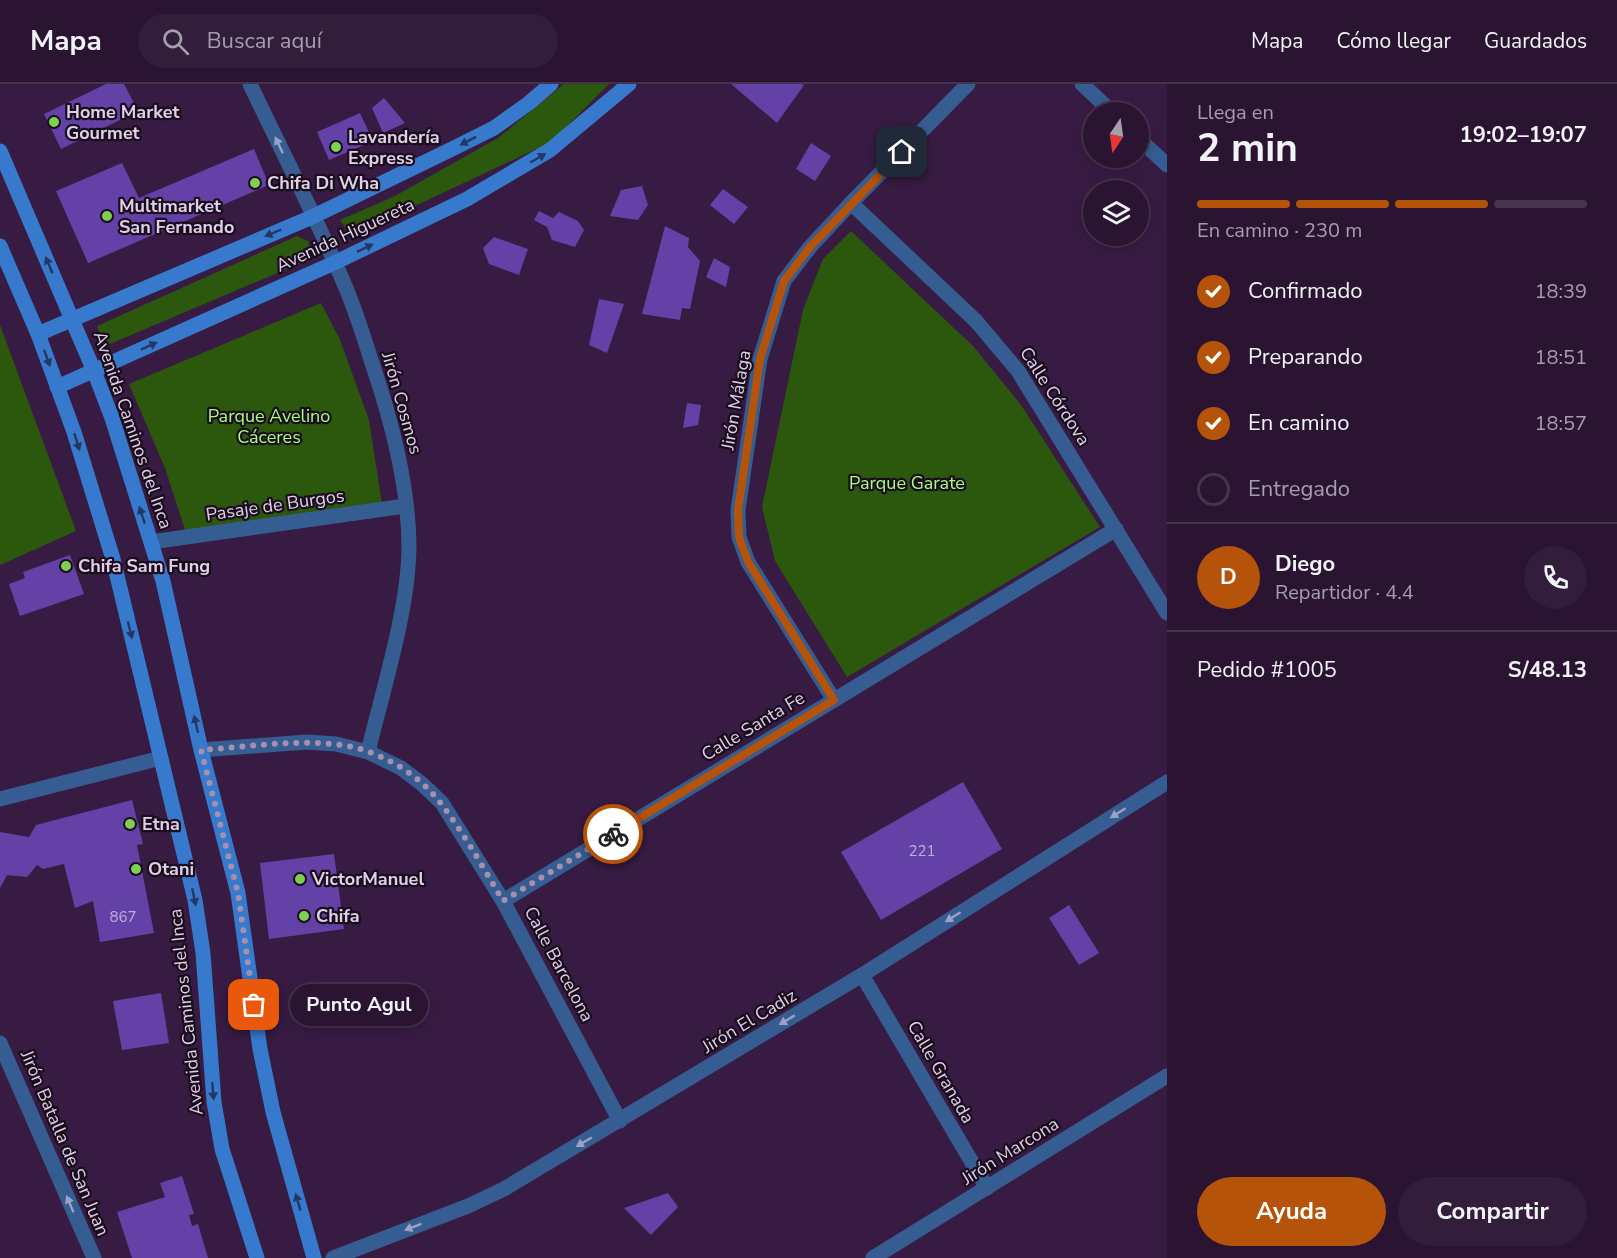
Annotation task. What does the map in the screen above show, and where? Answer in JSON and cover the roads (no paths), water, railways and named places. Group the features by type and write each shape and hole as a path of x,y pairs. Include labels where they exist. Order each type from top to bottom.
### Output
{"main road":[{"name":"Avenida Higuereta","path":"38,334 312,217 494,128 551,84"},
{"name":"Avenida Higuereta","path":"57,387 334,263 467,199 550,150 629,84"},
{"name":"Avenida Caminos del Inca","path":"0,151 73,318 112,418 164,581 201,750 238,893 260,1049 273,1112 314,1258"},
{"name":"Avenida Caminos del Inca","path":"0,246 38,334 74,432 113,559 195,900 203,953 214,1102 222,1149 256,1258"}],"street":[{"name":"Jirón Cosmos","path":"250,84 349,296 392,423 409,549 403,597 368,752"},
{"name":"Jirón Málaga","path":"834,700 748,562 739,537 738,510 760,359 784,281 810,247 851,203 968,84"},
{"path":"1082,84 1101,102"},
{"path":"1149,148 1167,165"},
{"name":"Calle Córdova","path":"851,203 976,321 1018,371 1167,613"},
{"name":"Pasaje de Burgos","path":"151,542 405,506"},
{"name":"Calle Santa Fe","path":"503,901 1116,529"},
{"name":"Calle Barcelona","path":"201,750 308,742 336,744 368,752 401,768 422,784 442,803 503,901 621,1121"},
{"path":"0,799 161,758"},
{"name":"Jirón El Cadiz","path":"333,1258 468,1206 504,1189 862,975 1167,782"},
{"name":"Calle Granada","path":"862,975 987,1188"},
{"name":"Jirón Batalla de San Juan","path":"0,1043 94,1258"},
{"name":"Jirón Marcona","path":"873,1258 1167,1076"}],"place":[{"name":"Home Market Gourmet","path":"54,122"},
{"name":"Lavandería Express","path":"336,147"},
{"name":"Chifa Di Wha","path":"255,183"},
{"name":"Multimarket San Fernando","path":"107,216"},
{"name":"Chifa Sam Fung","path":"66,566"},
{"name":"Etna","path":"130,824"},
{"name":"Otani","path":"136,869"},
{"name":"VictorManuel","path":"300,879"},
{"name":"Chifa","path":"304,916"},
{"name":"Punto Agul","path":"254,1005"}],"park label":[{"name":"Parque Avelino Cáceres","path":"269,426"},
{"name":"Parque Garate","path":"907,483"}]}
